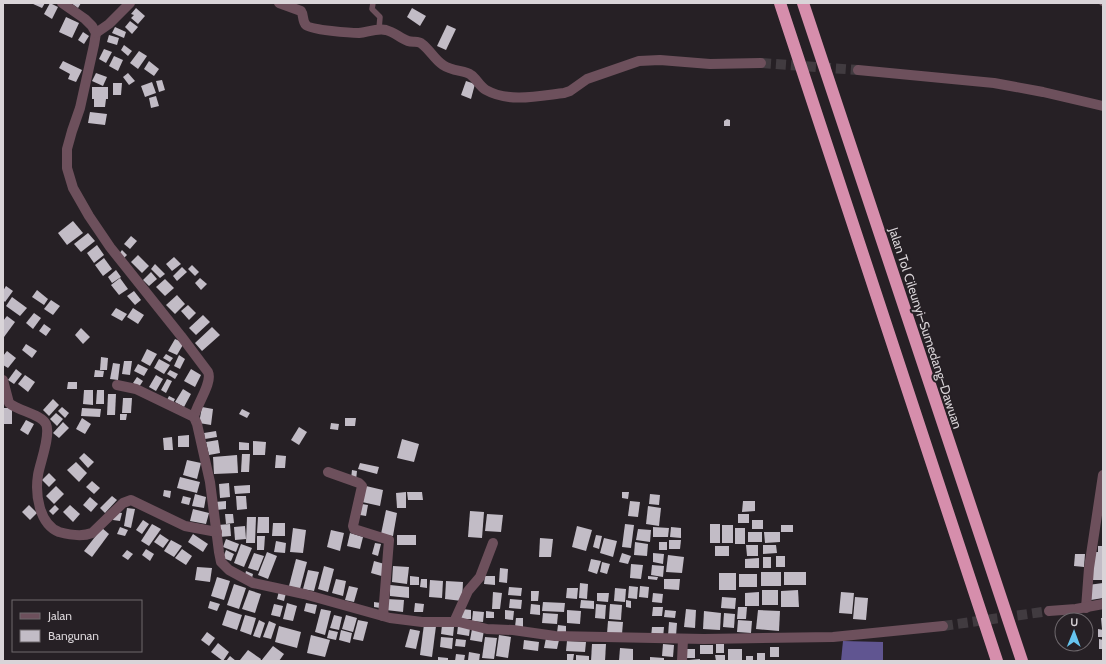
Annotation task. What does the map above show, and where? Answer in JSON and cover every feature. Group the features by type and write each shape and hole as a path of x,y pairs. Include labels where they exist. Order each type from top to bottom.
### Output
{"highway":[{"path":"780,3 996,661"},
{"name":"Jalan Tol Cileunyi–Sumedang–Dawuan","path":"804,3 1022,661"}],"street":[{"path":"62,3 85,19 96,33 80,108 67,149 67,168 73,188 89,216 110,247 210,375 194,417"},
{"path":"96,33 130,3"},
{"path":"279,3 301,11 303,13 304,23 308,26 328,30 359,33 379,29 393,32 408,42 421,42 442,65 450,69 472,75 479,85 486,90 517,98 564,93 570,91 587,79 639,61 660,60 710,64 761,63"},
{"path":"858,70 994,83 1043,92 1103,106"},
{"path":"3,380 9,403 42,419 46,425 47,435 37,480 38,492 41,512 49,525 56,530 72,535 92,533 123,503 131,500 185,526 217,532"},
{"path":"117,385 136,389 194,417 197,424 210,482 221,562 229,570 253,583 304,594 383,616 422,622 454,622 472,624 487,629 555,636 683,639 833,637 943,626"},
{"path":"328,472 359,483 362,486 353,526 354,529 389,540 383,616"},
{"path":"1086,608 1089,568 1103,475"},
{"path":"454,622 468,592 480,576 493,543"},
{"path":"1049,611 1086,608 1103,604"},
{"path":"682,661 683,639"}],"lane":[{"path":"373,3 372,9 380,17 379,29"}],"shaded area":[{"path":"843,641 883,642 883,661 841,661"}],"building":[{"path":"31,3 45,3 42,8"},
{"path":"50,3 58,7 52,19 44,14"},
{"path":"71,3 81,3 78,8"},
{"path":"136,8 145,16 138,24 131,18 134,15 131,14"},
{"path":"412,8 426,16 420,26 407,17"},
{"path":"66,17 79,23 72,38 59,32"},
{"path":"130,21 138,27 132,34 125,27"},
{"path":"447,25 456,29 446,50 437,46"},
{"path":"115,27 126,32 124,38 112,33"},
{"path":"83,32 89,36 84,44 78,40"},
{"path":"109,35 119,38 117,45 107,42"},
{"path":"124,45 132,51 128,56 121,50"},
{"path":"104,49 112,52 106,63 99,59"},
{"path":"139,51 147,56 138,69 130,63"},
{"path":"114,56 123,60 118,71 109,66"},
{"path":"63,61 82,70 76,82 68,79 70,74 59,68"},
{"path":"149,61 159,69 154,76 144,69"},
{"path":"96,73 107,77 103,86 92,81"},
{"path":"128,73 135,81 129,85 123,77"},
{"path":"162,80 165,90 159,92 156,81"},
{"path":"466,81 475,84 471,99 461,95"},
{"path":"152,82 156,93 145,97 141,86"},
{"path":"113,83 122,83 121,95 113,95"},
{"path":"92,87 108,87 108,99 106,99 105,107 94,107"},
{"path":"156,96 159,106 151,108 149,98"},
{"path":"90,112 107,114 105,125 88,123"},
{"path":"727,119 730,120 730,126 724,126 724,121"},
{"path":"73,221 83,233 67,245 58,233"},
{"path":"88,233 95,241 81,252 74,244"},
{"path":"131,236 137,241 130,249 124,244"},
{"path":"97,245 104,255 94,263 87,253"},
{"path":"122,250 127,255 124,258 119,254"},
{"path":"138,255 149,266 142,273 131,262"},
{"path":"174,257 181,264 172,271 166,264"},
{"path":"104,258 112,269 103,276 95,265"},
{"path":"155,264 165,274 160,278 151,269"},
{"path":"192,265 199,272 195,276 188,269"},
{"path":"182,267 187,272 177,281 173,276"},
{"path":"116,270 121,277 112,283 108,277"},
{"path":"151,272 157,279 149,286 143,280"},
{"path":"120,278 128,289 119,295 111,285"},
{"path":"200,278 207,284 201,290 195,283"},
{"path":"165,279 174,288 165,296 156,287"},
{"path":"6,286 13,291 5,302 3,300 3,291"},
{"path":"37,290 48,299 44,305 32,297"},
{"path":"134,291 141,300 135,305 127,296"},
{"path":"177,295 185,304 175,314 166,305"},
{"path":"12,297 27,308 20,316 6,306"},
{"path":"51,300 60,306 53,315 44,309"},
{"path":"188,305 196,313 189,320 181,311"},
{"path":"116,308 127,314 122,321 111,315"},
{"path":"133,308 144,315 138,324 127,317"},
{"path":"34,313 41,318 33,329 26,323"},
{"path":"203,315 210,322 196,335 189,328"},
{"path":"7,316 15,322 4,337 3,321"},
{"path":"44,324 51,329 46,336 39,331"},
{"path":"212,327 220,335 202,351 195,343"},
{"path":"81,328 90,337 83,344 75,335"},
{"path":"175,339 184,343 177,355 168,351"},
{"path":"26,344 37,351 32,358 22,350"},
{"path":"147,349 157,354 150,366 141,361"},
{"path":"7,351 16,358 8,368 3,365 3,356"},
{"path":"166,354 173,358 170,362 163,358"},
{"path":"179,355 185,359 180,369 174,366"},
{"path":"101,357 108,358 107,370 100,370"},
{"path":"159,359 170,365 164,374 154,368"},
{"path":"124,361 132,361 130,375 122,374"},
{"path":"113,363 120,364 118,380 110,379"},
{"path":"138,364 148,369 144,376 134,371"},
{"path":"16,369 22,374 14,384 8,380"},
{"path":"191,369 201,375 195,387 184,381"},
{"path":"95,370 104,371 103,377 94,377"},
{"path":"170,370 178,374 175,379 167,374"},
{"path":"25,375 35,382 28,392 18,384"},
{"path":"156,375 163,379 156,391 149,387"},
{"path":"137,377 143,381 139,387 133,383"},
{"path":"167,379 172,381 166,393 161,390"},
{"path":"68,382 77,382 77,389 67,389"},
{"path":"183,389 191,394 184,407 175,402"},
{"path":"84,390 93,390 93,405 83,404"},
{"path":"97,390 104,390 104,404 96,404"},
{"path":"108,394 116,394 115,415 107,415"},
{"path":"169,396 175,399 173,403 167,400"},
{"path":"123,398 132,398 131,413 122,413"},
{"path":"53,399 59,405 49,416 43,410"},
{"path":"62,407 69,413 65,418 58,411"},
{"path":"202,407 213,409 211,425 199,423"},
{"path":"3,408 12,408 12,424 3,424"},
{"path":"82,408 101,409 100,417 81,416"},
{"path":"242,409 250,413 247,418 239,414"},
{"path":"56,413 63,419 57,426 50,419"},
{"path":"120,414 127,414 126,420 120,420"},
{"path":"82,418 91,424 85,434 76,429"},
{"path":"345,418 356,418 355,426 345,426"},
{"path":"26,420 34,424 28,435 20,430"},
{"path":"63,422 69,428 59,438 53,433"},
{"path":"331,423 339,424 338,430 330,429"},
{"path":"299,427 307,432 299,445 291,440"},
{"path":"216,431 217,437 205,439 204,433"},
{"path":"189,435 189,447 178,447 178,436"},
{"path":"172,437 173,450 164,450 163,438"},
{"path":"402,439 419,444 414,462 397,458"},
{"path":"218,440 220,453 209,455 206,442"},
{"path":"253,441 266,442 265,455 253,455"},
{"path":"239,442 249,443 249,450 239,450"},
{"path":"84,453 94,462 88,468 79,458"},
{"path":"242,454 250,454 249,472 241,472"},
{"path":"237,455 238,473 214,474 213,457"},
{"path":"276,455 286,456 285,468 275,468"},
{"path":"187,460 201,463 197,479 183,475"},
{"path":"76,462 87,473 79,482 67,470"},
{"path":"360,463 379,467 377,474 358,469"},
{"path":"352,470 357,471 356,480 351,479"},
{"path":"49,473 56,480 49,487 42,480"},
{"path":"180,477 200,482 197,493 177,488"},
{"path":"92,481 100,488 94,494 86,487"},
{"path":"229,483 230,497 220,498 219,484"},
{"path":"250,485 250,493 235,494 234,486"},
{"path":"56,486 64,494 54,504 46,496"},
{"path":"366,486 383,490 380,506 362,502"},
{"path":"164,490 171,491 170,498 163,496"},
{"path":"406,492 406,508 397,508 396,493"},
{"path":"407,492 422,492 423,500 408,500"},
{"path":"622,492 629,492 628,499 622,498"},
{"path":"195,494 206,497 204,508 192,506"},
{"path":"650,494 660,495 659,505 649,504"},
{"path":"112,496 117,500 105,513 100,508"},
{"path":"183,496 191,498 189,505 181,503"},
{"path":"236,496 246,496 247,509 237,510"},
{"path":"90,497 98,504 91,512 83,505"},
{"path":"226,501 226,509 216,510 215,502"},
{"path":"630,501 640,502 638,517 628,516"},
{"path":"743,501 755,501 755,511 742,512"},
{"path":"362,504 368,505 366,516 360,515"},
{"path":"29,505 37,513 30,520 22,512"},
{"path":"55,505 59,509 53,515 49,511"},
{"path":"70,505 80,514 73,522 63,512"},
{"path":"648,506 661,508 659,526 646,524"},
{"path":"127,508 135,509 131,528 124,526"},
{"path":"193,509 209,513 206,524 190,521"},
{"path":"386,510 397,513 393,536 381,534"},
{"path":"470,511 484,512 482,538 468,537"},
{"path":"114,512 122,513 120,521 113,520"},
{"path":"225,514 233,514 234,523 226,524"},
{"path":"487,514 503,515 501,532 485,531"},
{"path":"738,514 749,514 749,523 738,523"},
{"path":"247,517 256,517 255,543 246,543"},
{"path":"258,517 269,517 269,533 257,533"},
{"path":"143,520 149,524 142,534 136,530"},
{"path":"752,520 763,520 763,529 752,529"},
{"path":"273,523 285,523 285,536 272,536"},
{"path":"152,524 161,529 149,546 141,541"},
{"path":"230,524 231,536 219,537 218,525"},
{"path":"625,524 634,525 631,548 622,547"},
{"path":"710,524 720,524 720,543 710,543"},
{"path":"722,525 733,525 733,543 722,543"},
{"path":"781,525 793,525 793,532 781,532"},
{"path":"245,526 246,539 235,540 234,527"},
{"path":"577,526 592,530 586,551 572,547"},
{"path":"120,527 128,530 125,536 117,534"},
{"path":"653,527 669,528 668,537 653,537"},
{"path":"671,527 681,528 681,538 670,537"},
{"path":"102,528 109,534 92,557 84,551"},
{"path":"293,528 306,530 303,553 290,552"},
{"path":"735,528 745,528 745,544 735,544"},
{"path":"638,529 651,530 650,542 636,540"},
{"path":"331,530 344,533 340,551 327,547"},
{"path":"748,532 762,532 762,542 748,542"},
{"path":"764,532 780,532 780,542 765,543"},
{"path":"350,533 363,537 360,549 347,546"},
{"path":"160,534 169,540 163,548 154,542"},
{"path":"193,534 208,544 203,552 188,542"},
{"path":"397,535 416,535 416,545 397,545"},
{"path":"596,535 602,536 599,549 593,547"},
{"path":"257,536 265,536 264,550 257,550"},
{"path":"540,538 553,539 551,557 539,557"},
{"path":"604,538 617,541 613,557 600,553"},
{"path":"226,539 239,544 236,552 223,547"},
{"path":"171,540 182,546 174,557 164,551"},
{"path":"669,540 681,540 680,549 669,549"},
{"path":"276,541 286,543 285,553 274,552"},
{"path":"635,542 648,544 647,556 634,555"},
{"path":"659,542 667,542 667,550 659,550"},
{"path":"375,543 381,544 378,556 372,554"},
{"path":"241,544 252,548 244,567 234,563"},
{"path":"746,545 758,545 758,556 747,556"},
{"path":"763,545 776,545 777,553 763,554"},
{"path":"715,546 729,546 729,556 715,556"},
{"path":"1098,546 1103,546 1103,580 1093,580 1093,552 1098,552"},
{"path":"146,549 154,554 150,561 142,555"},
{"path":"182,549 192,556 186,565 175,558"},
{"path":"127,550 133,554 128,560 122,556"},
{"path":"226,550 234,554 231,561 223,558"},
{"path":"267,552 277,556 268,579 258,575"},
{"path":"254,553 264,556 258,571 248,568"},
{"path":"622,553 631,556 628,564 619,562"},
{"path":"653,553 664,554 663,564 653,562"},
{"path":"1075,554 1085,554 1084,567 1074,566"},
{"path":"668,555 684,557 682,573 666,572"},
{"path":"776,556 785,556 785,567 776,567"},
{"path":"763,557 771,557 771,568 763,568"},
{"path":"759,558 759,568 745,568 745,559"},
{"path":"296,559 307,562 300,589 289,586"},
{"path":"591,559 601,561 597,574 588,571"},
{"path":"374,561 388,565 385,577 371,573"},
{"path":"602,562 610,564 607,574 600,572"},
{"path":"631,564 643,565 641,579 630,578"},
{"path":"652,565 664,566 663,577 651,575"},
{"path":"324,566 334,569 328,592 318,589"},
{"path":"393,566 409,567 407,584 392,582"},
{"path":"197,567 212,568 210,582 195,580"},
{"path":"500,568 508,569 507,583 499,582"},
{"path":"308,570 319,572 314,591 303,589"},
{"path":"246,571 253,574 252,578 245,575"},
{"path":"761,572 781,572 781,586 761,586"},
{"path":"784,572 806,572 806,585 784,585"},
{"path":"719,573 736,573 736,590 719,590"},
{"path":"739,574 757,574 757,587 739,587"},
{"path":"410,576 419,577 419,585 410,585"},
{"path":"485,576 495,576 495,585 484,584"},
{"path":"648,576 658,577 657,580 648,579"},
{"path":"217,577 230,581 224,600 211,596"},
{"path":"336,579 346,581 343,596 332,593"},
{"path":"421,579 427,579 427,588 420,587"},
{"path":"664,579 680,579 679,590 664,589"},
{"path":"430,580 443,581 442,598 429,597"},
{"path":"446,581 463,582 462,601 445,599"},
{"path":"580,583 588,584 587,599 579,598"},
{"path":"1103,583 1103,598 1091,600 1088,585"},
{"path":"234,584 246,588 239,609 227,605"},
{"path":"390,585 409,587 409,598 390,596"},
{"path":"349,586 358,588 354,602 345,600"},
{"path":"629,586 638,587 637,599 628,598"},
{"path":"640,586 649,587 648,598 639,597"},
{"path":"509,587 522,588 521,596 508,595"},
{"path":"567,588 578,588 577,599 566,598"},
{"path":"615,588 626,589 625,602 614,601"},
{"path":"249,590 261,594 255,613 242,609"},
{"path":"762,590 778,590 778,605 762,605"},
{"path":"798,590 799,607 781,607 781,591"},
{"path":"279,591 286,593 284,601 277,599"},
{"path":"531,591 539,591 538,601 531,601"},
{"path":"493,592 502,593 500,609 492,609"},
{"path":"759,592 759,606 745,606 745,593"},
{"path":"841,592 854,593 852,614 839,613"},
{"path":"597,593 609,593 608,602 597,601"},
{"path":"653,593 663,594 662,603 652,602"},
{"path":"722,597 736,598 735,609 721,608"},
{"path":"855,597 868,598 866,620 853,619"},
{"path":"387,599 404,600 403,612 386,610"},
{"path":"510,599 522,600 521,609 509,608"},
{"path":"581,600 594,601 594,609 580,608"},
{"path":"626,600 631,601 631,608 626,607"},
{"path":"210,601 220,604 217,611 208,608"},
{"path":"374,602 381,603 380,608 374,607"},
{"path":"543,602 565,603 564,612 542,611"},
{"path":"287,603 297,606 293,621 283,619"},
{"path":"306,603 317,605 315,614 304,611"},
{"path":"415,603 424,604 423,612 414,612"},
{"path":"274,604 283,606 280,617 271,615"},
{"path":"531,604 540,605 540,615 530,614"},
{"path":"596,604 606,605 605,619 595,618"},
{"path":"610,604 622,605 621,620 609,619"},
{"path":"653,607 663,607 662,616 652,616"},
{"path":"738,607 747,607 746,619 737,619"},
{"path":"321,609 331,611 325,635 315,632"},
{"path":"462,609 471,610 471,619 461,619"},
{"path":"686,609 696,610 695,628 684,627"},
{"path":"227,610 242,615 237,630 222,625"},
{"path":"505,610 514,611 513,620 505,619"},
{"path":"567,610 581,611 580,624 567,623"},
{"path":"665,610 676,611 675,618 664,617"},
{"path":"758,610 780,611 779,631 756,629"},
{"path":"473,611 484,612 483,622 472,621"},
{"path":"486,611 494,612 494,618 486,618"},
{"path":"704,611 721,613 720,630 703,629"},
{"path":"543,613 558,614 557,624 542,623"},
{"path":"724,613 735,614 734,628 723,627"},
{"path":"245,615 256,618 251,635 240,631"},
{"path":"334,615 342,617 339,630 330,628"},
{"path":"346,615 357,618 353,632 342,629"},
{"path":"516,618 523,618 523,627 515,627"},
{"path":"1101,618 1103,618 1103,629 1102,629"},
{"path":"259,620 265,623 260,638 253,636"},
{"path":"358,620 368,622 363,641 353,639"},
{"path":"738,620 752,621 751,633 737,632"},
{"path":"269,621 276,624 271,639 263,637"},
{"path":"608,621 623,622 622,634 607,634"},
{"path":"669,622 677,623 676,636 668,636"},
{"path":"424,624 436,626 432,657 420,655"},
{"path":"442,625 454,627 453,636 441,634"},
{"path":"558,625 566,626 566,634 557,633"},
{"path":"279,626 301,632 297,648 275,642"},
{"path":"458,626 470,628 469,636 457,634"},
{"path":"652,627 664,627 663,638 651,637"},
{"path":"410,629 420,631 416,649 405,647"},
{"path":"472,629 484,630 482,642 470,640"},
{"path":"1098,629 1103,630 1103,637 1098,637"},
{"path":"329,630 338,632 336,640 327,638"},
{"path":"341,630 352,633 350,643 339,640"},
{"path":"207,632 215,638 209,646 201,640"},
{"path":"311,635 330,640 325,657 307,653"},
{"path":"499,635 511,637 508,658 496,656"},
{"path":"441,637 453,638 452,649 440,647"},
{"path":"485,637 497,638 494,659 482,658"},
{"path":"546,638 559,640 557,649 544,648"},
{"path":"456,639 466,640 465,647 455,646"},
{"path":"1099,639 1103,640 1103,649 1099,649"},
{"path":"524,640 539,642 538,651 523,649"},
{"path":"567,641 586,642 585,652 566,651"},
{"path":"218,643 229,652 223,661 211,652"},
{"path":"592,644 606,644 605,661 591,661"},
{"path":"663,644 674,645 673,657 662,656"},
{"path":"716,644 724,644 724,653 716,653"},
{"path":"700,645 713,645 713,654 700,654"},
{"path":"273,646 284,654 279,661 261,661"},
{"path":"770,647 779,647 779,657 770,657"},
{"path":"620,648 633,649 633,661 619,661"},
{"path":"684,649 695,649 695,658 684,658"},
{"path":"728,649 742,649 742,661 728,661"},
{"path":"248,650 261,659 260,661 240,660"},
{"path":"469,652 480,654 479,661 468,660"},
{"path":"757,653 765,653 765,661 757,661"},
{"path":"456,654 465,655 464,661 455,661"},
{"path":"567,654 574,654 573,661 567,661"},
{"path":"576,655 589,656 589,661 576,661"},
{"path":"715,655 725,655 725,661 716,661"},
{"path":"230,656 236,661 226,661"},
{"path":"746,656 753,656 753,661 746,661"},
{"path":"438,657 448,658 448,661 438,661"},
{"path":"650,657 664,658 664,661 650,661"},
{"path":"700,659 700,661 689,661 689,660"}],"tunnel":[{"path":"761,63 858,70"},
{"path":"943,626 1049,611"}]}
